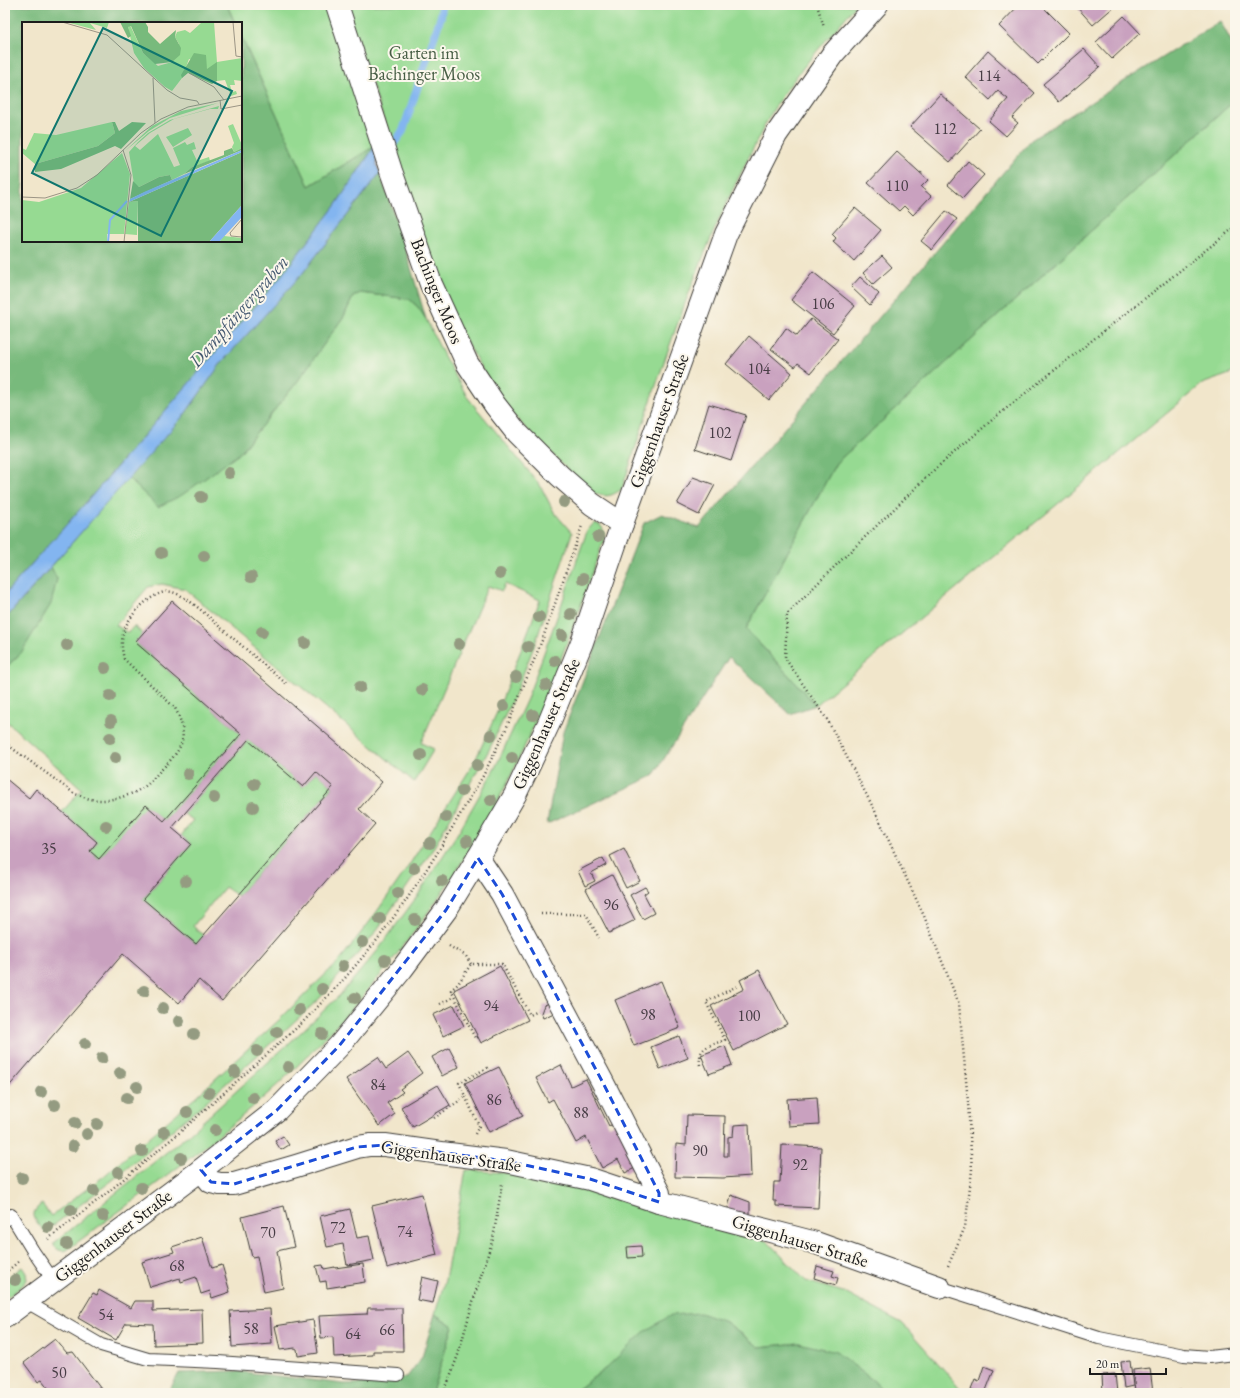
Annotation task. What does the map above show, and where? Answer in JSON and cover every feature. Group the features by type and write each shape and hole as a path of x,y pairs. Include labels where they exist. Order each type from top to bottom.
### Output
{"street":[{"name":"Bachinger Moos","path":"337,5 391,171 431,284 467,363 495,405 518,434 560,476 592,504 622,524"},
{"name":"Giggenhauser Straße","path":"5,1317 201,1170 277,1110 338,1046 406,963 446,910 515,795 549,723 582,642 622,524 726,234 776,135 832,55 878,5"},
{"path":"478,858 502,894 605,1086 659,1193 659,1202"},
{"name":"Giggenhauser Straße","path":"201,1170 208,1180 214,1183 234,1184 351,1148 370,1145 386,1145 506,1162 590,1179 659,1202 816,1243 939,1287"}],"lane":[{"path":"5,1220 11,1215 53,1280"},
{"path":"939,1287 1100,1338 1184,1355 1209,1357 1235,1354"},
{"path":"25,1301 101,1345 148,1359 226,1362 398,1374"}],"path":[{"path":"939,1287 965,1227 972,1170 968,1102 959,1004 924,916 875,811 828,721 785,658 788,614 935,469 998,415 1235,227"},
{"path":"5,1273 107,1193 180,1132 302,1023 346,978 377,940 407,899 440,849 483,776 506,729 543,638 583,524 592,504"},
{"path":"5,743 75,794 88,799 106,800 121,797 148,784 174,757 179,749 183,730 181,719 176,708 124,659 121,649 125,629 136,612 145,603 160,594 171,592 179,595 198,607 288,685"},
{"path":"534,914 586,914 599,938"},
{"path":"448,945 466,956 471,964"},
{"path":"471,964 458,984 451,990 475,1038 478,1037"},
{"path":"471,964 502,964 530,1015 542,1009"},
{"path":"700,1065 699,1056 701,1051 724,1040 706,1002 737,986"},
{"path":"440,1004 454,997"},
{"path":"466,1156 479,1126 458,1083 489,1067"},
{"path":"434,1118 465,1097"},
{"path":"444,1393 458,1355 476,1291 493,1239 506,1162"}],"highlighted area":[{"path":"478,858 502,894 602,1081 659,1193 659,1202 590,1179 506,1161 385,1145 357,1147 234,1184 211,1182 201,1170 277,1110 339,1046 446,910"}],"green space":[{"path":"5,5 227,5 235,22 22,22 22,242 242,242 242,38 309,186 375,146 335,206 278,280 5,594"},
{"name":"Garten im Bachinger Moos","path":"227,5 328,5 375,146 309,186 242,38 242,22 235,22"},
{"path":"345,5 856,5 787,89 769,117 746,163 709,242 693,282 663,365 622,489 618,492 607,496 590,492 501,403 448,309"},
{"path":"1220,21 1235,48 1235,100 836,463 746,629 816,705 790,714 729,657 653,776 547,824 563,732 644,523 662,514 699,528 1031,140"},
{"path":"1235,100 1235,372 1202,384 816,705 746,629 836,463"},
{"path":"380,173 403,241 426,319 418,307 409,299 360,293 353,297 344,316 297,382 239,454 182,495 158,507 128,478 185,414 222,362 302,274"},
{"path":"360,293 409,299 418,307 426,319 444,356 468,398 540,485 554,512 572,533 535,644 516,692 489,750 430,854 372,937 320,998 269,1045 201,1106 114,1179 45,1232 34,1218 37,1208 42,1204 51,1216 104,1176 197,1096 279,1020 339,961 371,920 406,870 474,763 498,710 540,600 505,584 502,591 488,586 421,743 434,749 414,782 185,589 162,584 148,587 116,625 128,633 134,626 143,634 136,643 241,734 164,821 146,806 99,859 90,851 97,842 62,812 82,789 5,720 5,668 21,653 57,579 51,567 128,478 158,506 239,454 297,382 344,316 353,297"},
{"path":"594,523 602,527 604,535 603,542 552,683 522,752 506,786 463,861 407,941 346,1016 277,1085 241,1117 177,1168 67,1250 61,1251 57,1249 54,1246 54,1243 189,1134 298,1035 340,995 378,950 418,895 459,831 495,768 527,699 587,531"},
{"path":"51,567 57,579 51,604 21,653 5,668 5,619"},
{"path":"248,740 303,787 316,772 333,787 238,896 225,887 193,926 204,936 196,944 143,899 191,844 181,836 193,820 184,814"},
{"path":"466,1170 532,1175 767,1241 806,1281 843,1292 902,1323 963,1393 885,1393 874,1381 799,1343 759,1347 726,1322 606,1368 573,1393 434,1393 433,1389 453,1326 435,1314 445,1280"},
{"path":"22,1267 26,1273 27,1280 21,1287 5,1299 5,1280"},
{"path":"700,1313 726,1322 759,1347 799,1343 836,1352 874,1381 885,1393 573,1393 606,1368 645,1331 671,1315"},
{"path":"435,1314 453,1326 433,1389 434,1393 168,1393 179,1373 235,1371 344,1384 381,1383 407,1377 422,1357"}],"water":[{"path":"375,146 377,166 380,173 302,274 222,362 185,414 5,619 5,594 278,280 335,206"}],"building":[{"path":"1019,5 1041,5 1069,33 1038,64 999,26"},
{"path":"1075,5 1116,5 1093,25"},
{"path":"1124,16 1140,33 1112,59 1096,42"},
{"path":"1084,49 1100,67 1059,102 1043,84"},
{"path":"988,51 1035,93 1012,118 1018,123 1006,136 989,121 1008,99 998,91 990,100 965,77"},
{"path":"940,94 980,129 950,162 910,127"},
{"path":"897,152 928,180 921,187 931,196 913,215 904,206 899,211 868,183"},
{"path":"968,161 984,175 963,198 948,185"},
{"path":"855,208 881,230 854,261 833,242 836,238 832,234"},
{"path":"946,211 957,219 932,250 921,241"},
{"path":"882,256 892,267 873,284 863,273"},
{"path":"813,272 855,306 833,333 791,300"},
{"path":"860,277 879,294 870,305 851,287"},
{"path":"811,319 838,339 811,373 798,363 795,367 771,349 786,328 797,336"},
{"path":"749,336 792,373 769,400 726,364"},
{"path":"709,404 746,415 731,461 695,449"},
{"path":"693,477 715,485 699,515 677,504"},
{"path":"172,601 382,782 359,809 375,824 222,1001 199,980 179,1003 123,954 5,1091 5,778 29,798 36,789 97,842 90,851 99,859 146,805 164,821 241,734 135,642","holes":["248,740 303,787 316,772 333,787 196,944 143,899 191,844 172,828"]},
{"path":"624,849 640,881 626,888 610,856"},
{"path":"603,858 606,865 591,873 595,881 585,886 578,871"},
{"path":"612,875 635,920 609,933 586,889"},
{"path":"645,887 648,891 644,894 654,913 643,919 630,895"},
{"path":"500,966 528,1020 481,1043 454,990"},
{"path":"759,970 787,1024 734,1051 711,1006 744,989 740,980"},
{"path":"661,981 680,1028 634,1046 615,1000"},
{"path":"550,1003 554,1013 543,1018 541,1013 544,1005"},
{"path":"454,1005 464,1026 443,1036 433,1015"},
{"path":"679,1036 688,1058 660,1069 651,1047"},
{"path":"725,1046 732,1065 709,1074 701,1055"},
{"path":"449,1048 459,1067 442,1076 432,1057"},
{"path":"408,1053 422,1073 400,1089 403,1092 387,1103 395,1114 379,1126 346,1079 378,1057 386,1069"},
{"path":"561,1065 571,1086 586,1079 609,1126 617,1122 639,1166 625,1173 618,1159 602,1168 586,1137 576,1143 553,1099 548,1102 536,1078"},
{"path":"499,1067 523,1116 489,1132 465,1083"},
{"path":"438,1085 450,1105 413,1127 401,1107"},
{"path":"817,1097 819,1124 789,1126 787,1099"},
{"path":"687,1115 725,1116 724,1156 728,1156 728,1137 733,1136 734,1125 749,1124 751,1176 723,1178 675,1177 676,1144 686,1145"},
{"path":"283,1136 289,1145 281,1150 275,1141"},
{"path":"782,1145 821,1147 818,1208 776,1206 776,1201 773,1201 774,1182 780,1182"},
{"path":"422,1194 437,1255 387,1268 372,1206"},
{"path":"731,1195 750,1202 750,1216 727,1212"},
{"path":"284,1206 294,1247 277,1251 283,1288 264,1292 257,1256 252,1257 242,1217"},
{"path":"350,1209 357,1238 369,1236 374,1260 347,1265 343,1244 327,1247 320,1216"},
{"path":"202,1237 212,1268 222,1265 230,1292 212,1298 210,1291 201,1294 196,1277 181,1282 180,1278 150,1287 142,1262 174,1252 172,1247"},
{"path":"641,1246 642,1257 628,1258 627,1247"},
{"path":"363,1264 365,1282 327,1288 326,1281 320,1282 316,1266 323,1265 324,1269"},
{"path":"817,1266 834,1271 832,1276 838,1278 836,1285 814,1278"},
{"path":"422,1277 438,1281 433,1303 417,1300"},
{"path":"99,1290 131,1308 135,1301 153,1301 153,1311 202,1309 203,1343 154,1345 153,1324 126,1323 116,1340 78,1318 93,1293 97,1295"},
{"path":"368,1308 402,1308 403,1351 373,1351 373,1355 334,1357 333,1337 321,1338 319,1316 367,1314"},
{"path":"270,1309 272,1344 232,1347 230,1311"},
{"path":"313,1320 318,1353 298,1356 297,1349 295,1348 280,1350 275,1326"},
{"path":"55,1339 67,1353 73,1352 104,1393 52,1393 42,1380 38,1382 24,1363"},
{"path":"1130,1361 1133,1386 1124,1388 1121,1362"},
{"path":"984,1366 994,1370 985,1393 974,1393 975,1391 971,1389 975,1379 979,1381"},
{"path":"1150,1368 1153,1393 1135,1393 1133,1370"},
{"path":"1115,1374 1117,1393 1103,1393 1102,1375"},
{"path":"1183,1390 1184,1393 1162,1393 1162,1392"}],"waterway":[{"name":"Dampfängergraben","path":"388,151 403,131 441,16 442,5"}]}
